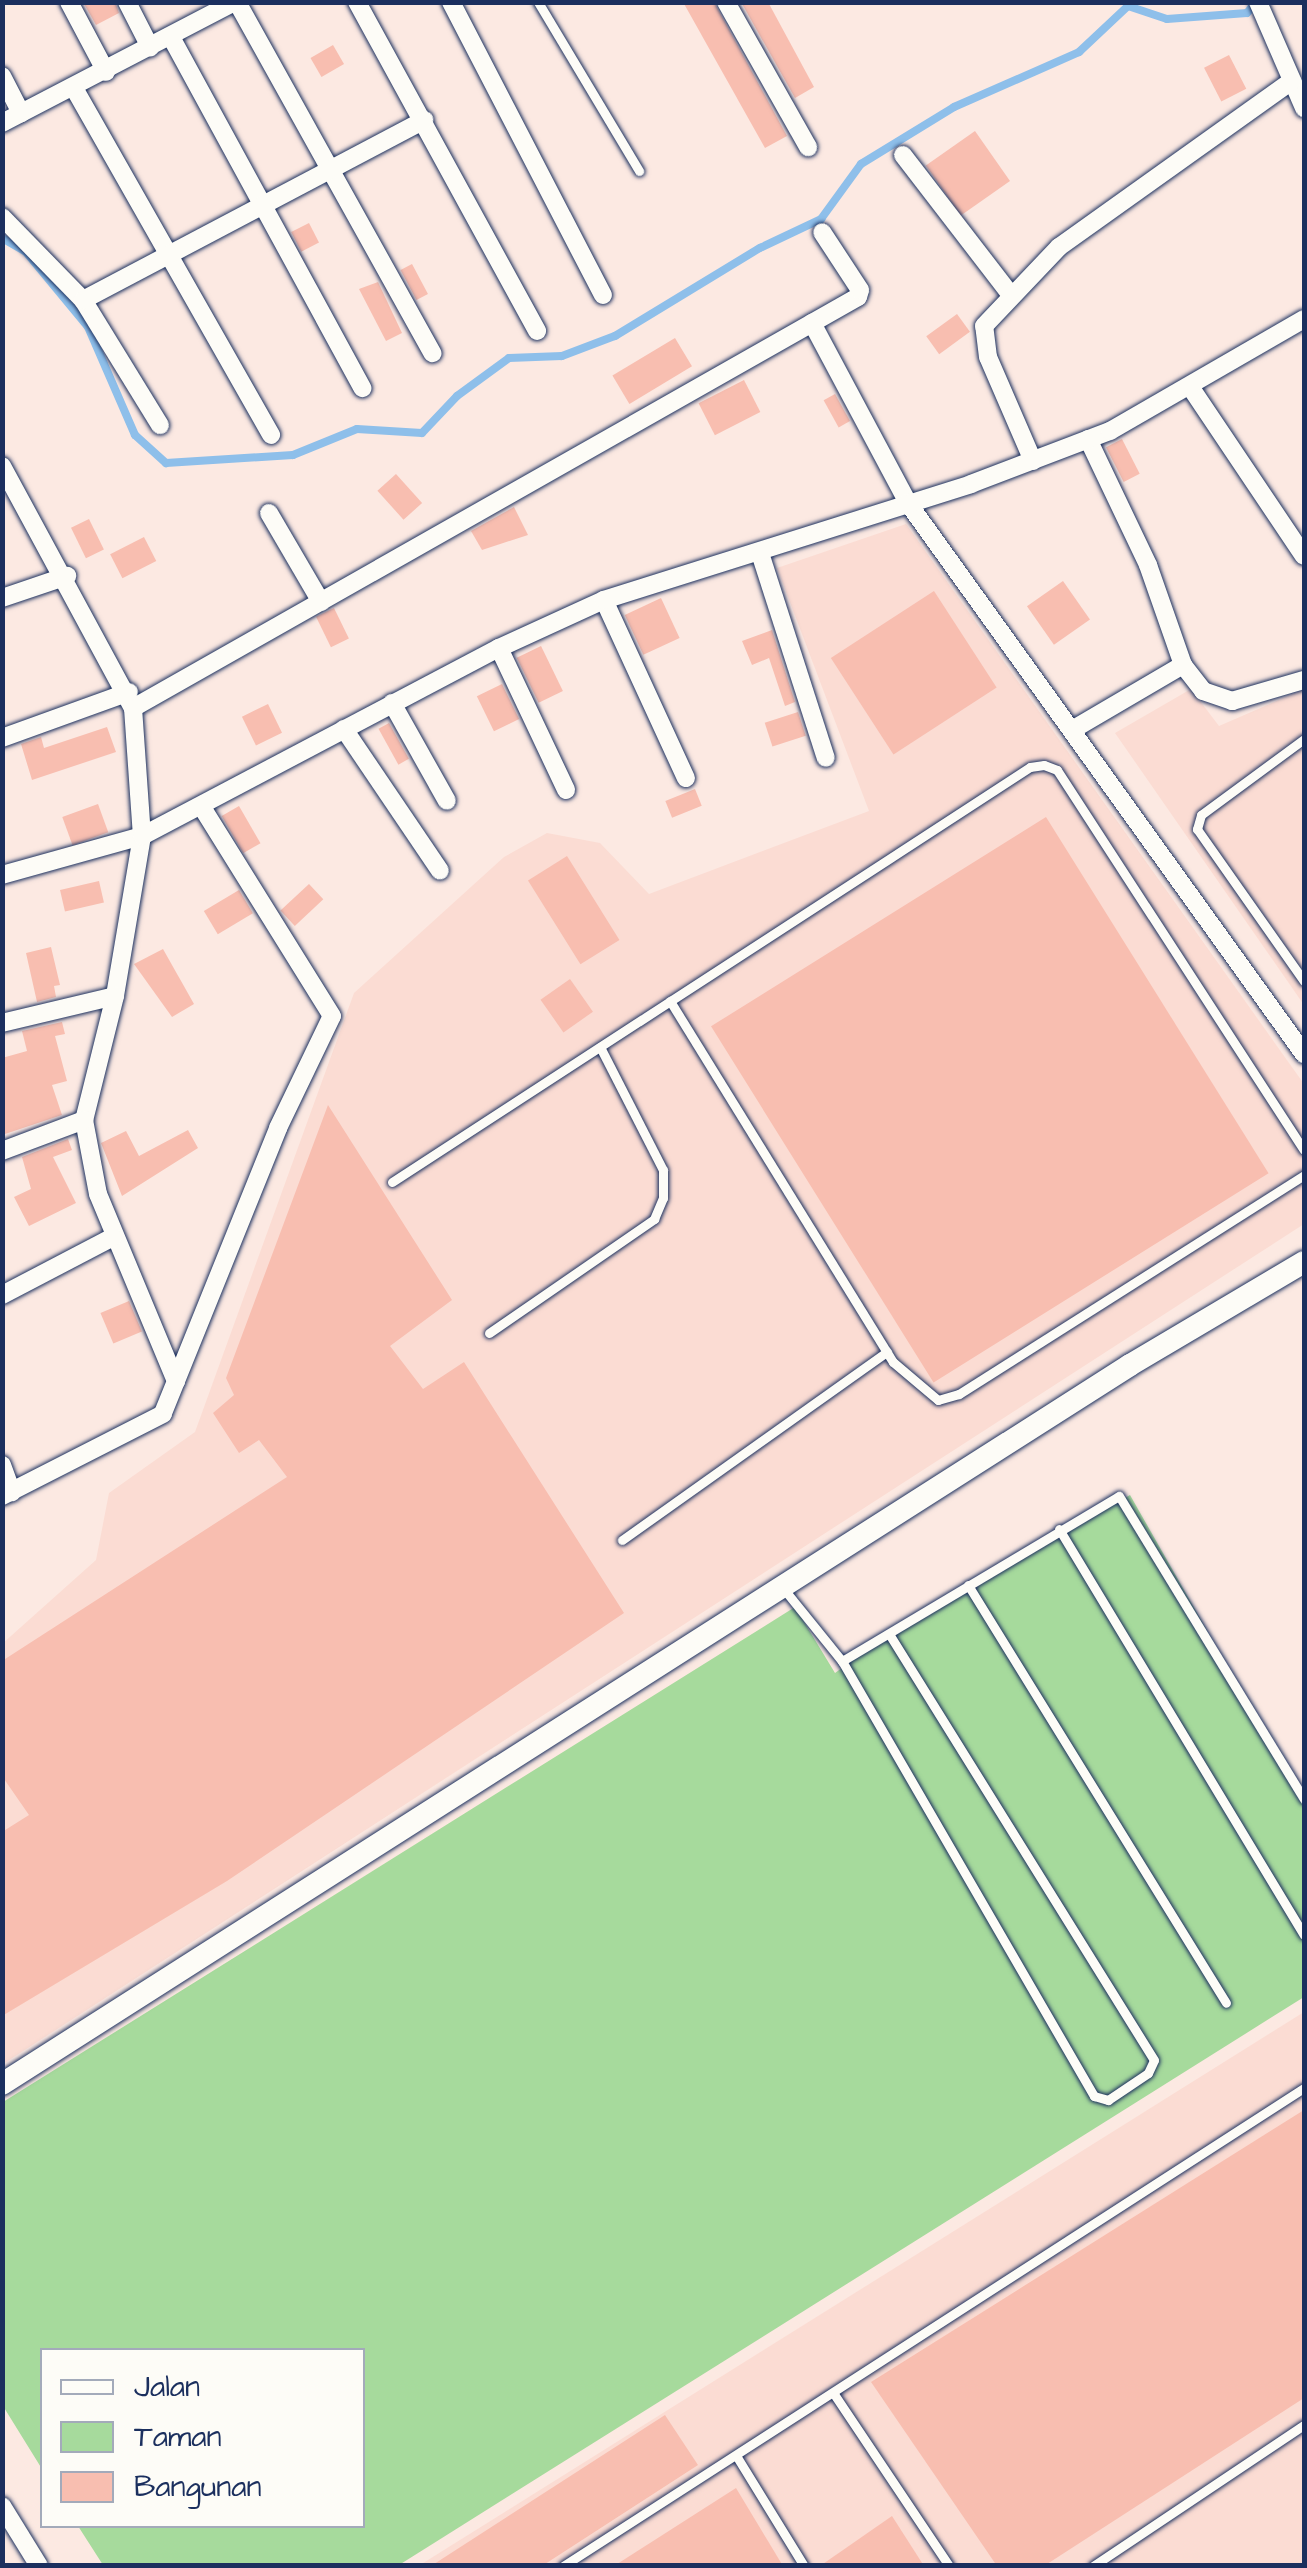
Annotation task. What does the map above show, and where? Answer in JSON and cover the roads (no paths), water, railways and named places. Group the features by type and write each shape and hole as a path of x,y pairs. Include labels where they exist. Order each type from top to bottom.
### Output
{"street":[{"path":"69,2 106,72"},
{"path":"127,2 150,47"},
{"path":"2,123 235,2 432,353"},
{"path":"357,2 537,331"},
{"path":"451,2 603,295"},
{"path":"726,2 808,147"},
{"path":"1260,7 1304,108"},
{"path":"171,38 362,388"},
{"path":"2,76 21,113"},
{"path":"1033,461 984,339 984,326 1010,294 1100,215 1292,81"},
{"path":"74,88 172,253 271,435"},
{"path":"83,300 424,120"},
{"path":"903,156 1010,294"},
{"path":"2,217 83,300 160,425"},
{"path":"2,738 131,700 321,602 861,294 822,232"},
{"path":"2,875 142,836 498,648 604,600 760,552 1088,440 1191,388 1304,319"},
{"path":"812,323 908,503 1304,1054"},
{"path":"1191,388 1304,556"},
{"path":"1088,440 1154,580 1183,665 1203,691 1232,701 1304,680"},
{"path":"3,468 131,700 142,836 115,996 84,1120 113,1237 176,1381"},
{"path":"269,514 321,602"},
{"path":"760,552 826,758"},
{"path":"2,598 66,576"},
{"path":"604,600 686,778"},
{"path":"498,648 566,790"},
{"path":"1072,730 1183,665"},
{"path":"392,704 447,801"},
{"path":"344,730 440,872"},
{"path":"2,1465 7,1494 163,1414 256,1178 332,1016 202,806"},
{"path":"2,1023 115,996"},
{"path":"2,1151 84,1120"},
{"path":"2,1295 113,1237"},
{"path":"2,2084 1130,1365 1304,1262"},
{"path":"2,2506 39,2566"}],"lane":[{"path":"538,2 639,171"},
{"path":"1304,740 1201,816 1198,829 1304,981"},
{"path":"392,1182 1030,767 1044,766 1057,770 1304,1150"},
{"path":"670,1001 887,1352 912,1383 938,1400 959,1394 1304,1176"},
{"path":"489,1333 654,1219 663,1198 664,1170 600,1046"},
{"path":"622,1540 887,1352"},
{"path":"842,1661 1119,1496 1304,1800"},
{"path":"1059,1529 1304,1935"},
{"path":"968,1585 1226,2003"},
{"path":"784,1588 842,1661 1094,2096 1108,2100 1148,2073 1154,2060 889,1634"},
{"path":"563,2566 1304,2088"},
{"path":"834,2394 949,2566"},
{"path":"1093,2566 1304,2425"},
{"path":"737,2456 804,2566"}],"waterway":[{"path":"2,238 26,252 88,327 135,435 166,463 293,455 357,429 422,433 457,396 509,358 562,356 615,336 760,248 821,219 861,164 954,107 1079,52 1128,6 1167,19 1247,13 1256,2"}]}
